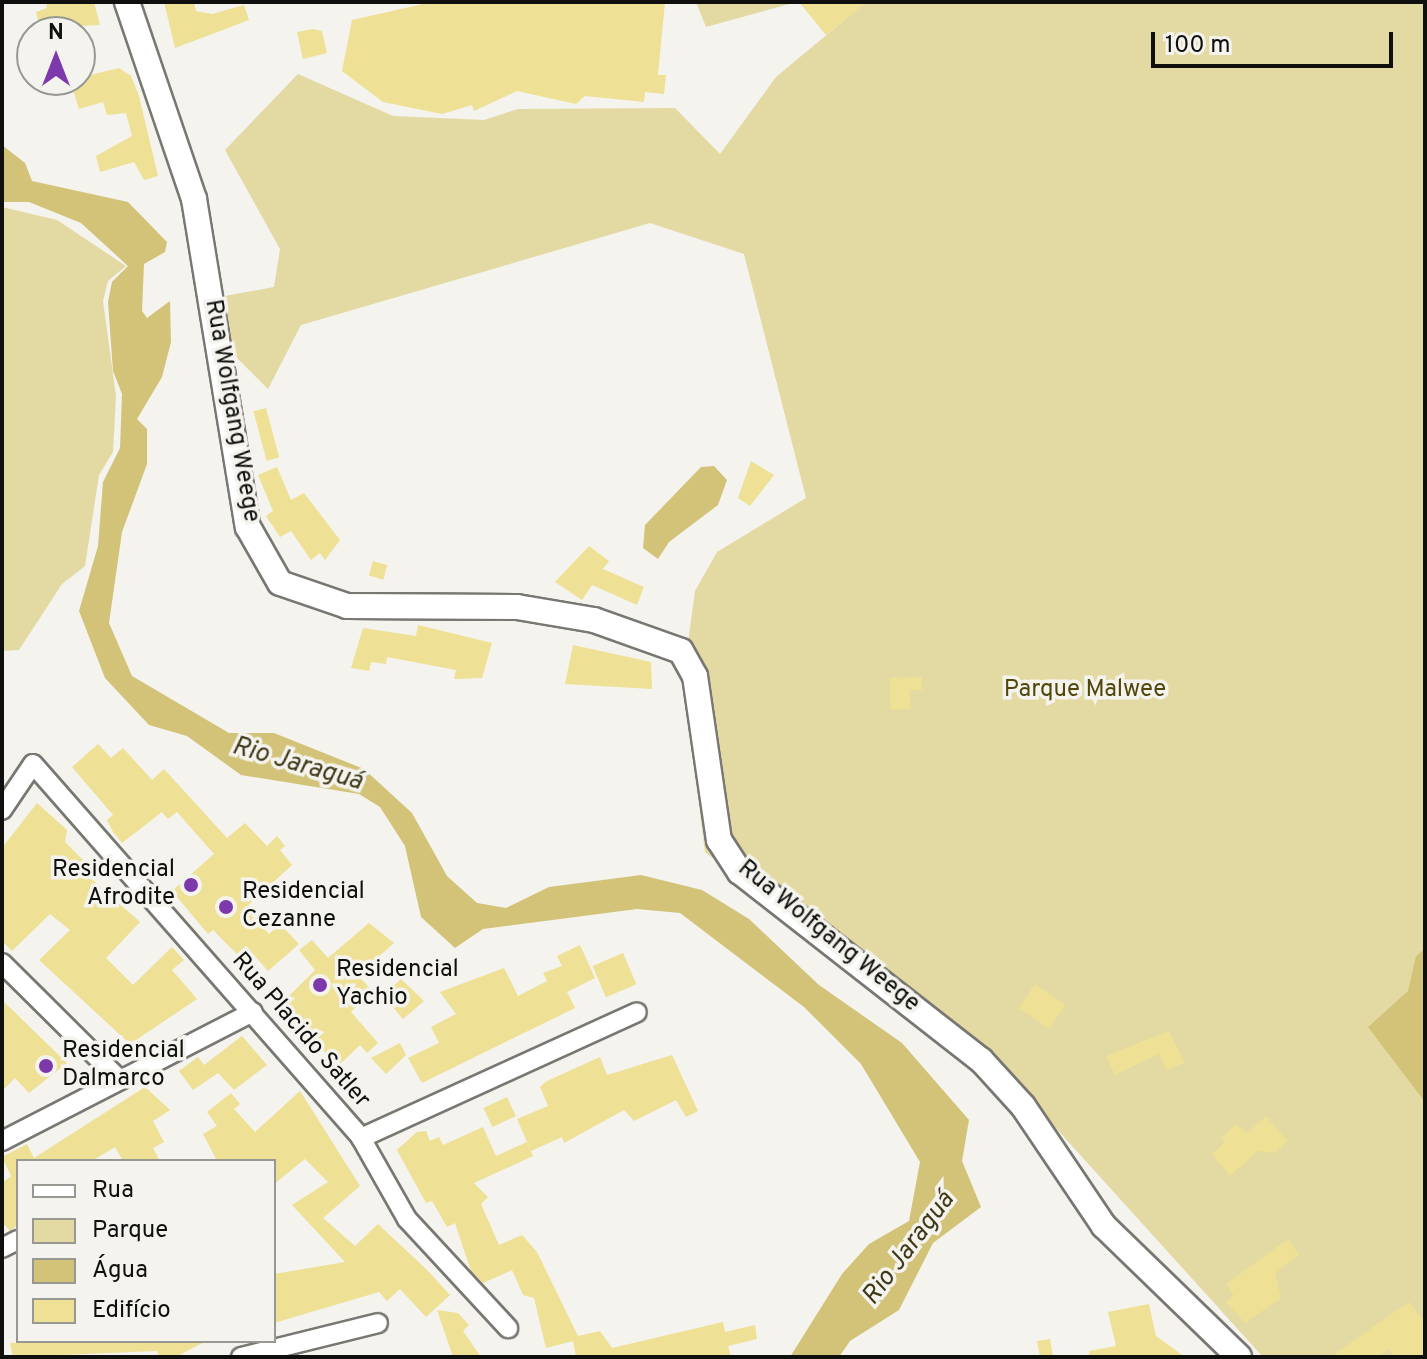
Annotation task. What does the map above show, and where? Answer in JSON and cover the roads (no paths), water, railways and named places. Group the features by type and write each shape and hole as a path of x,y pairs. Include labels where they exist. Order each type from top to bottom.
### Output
{"street":[{"name":"Rua Wolfgang Weege","path":"127,2 201,227 248,527 280,583 347,606 532,609 594,620 681,651 695,676 719,840 740,872 981,1060 1023,1106 1104,1226 1239,1357"},
{"name":"Rua Placido Satler","path":"2,810 33,764 361,1138 637,1012"},
{"path":"2,963 120,1080"},
{"path":"2,1141 253,1012"},
{"path":"361,1138 407,1219 508,1328"},
{"path":"241,1357 378,1323"}],"water":[{"name":"Rio Jaraguá","path":"2,145 25,163 32,181 128,202 167,242 165,252 144,264 142,311 147,318 170,301 171,342 162,377 137,419 147,429 147,464 122,532 109,623 132,676 229,733 274,733 364,769 412,813 447,876 477,903 506,908 549,887 641,875 702,890 749,919 819,985 902,1043 969,1120 962,1161 981,1207 933,1243 899,1310 850,1341 839,1357 790,1357 842,1274 869,1244 909,1221 920,1162 861,1064 804,1007 680,913 637,909 483,929 455,948 421,917 405,846 380,807 359,794 241,775 187,736 149,725 105,678 79,611 98,546 103,482 120,448 122,394 113,371 108,302 112,282 128,266 81,223 29,202 2,202"},
{"path":"714,466 727,480 718,505 669,542 658,559 643,548 645,525 701,467"},
{"path":"1425,949 1425,1102 1368,1027 1408,991 1416,956"}],"place":[{"name":"Residencial Afrodite","path":"191,885"},
{"name":"Residencial Cezanne","path":"226,907"},
{"name":"Residencial Yachio","path":"320,985"},
{"name":"Residencial Dalmarco","path":"46,1066"}],"park label":[{"name":"Parque Malwee","path":"1085,691"}]}
